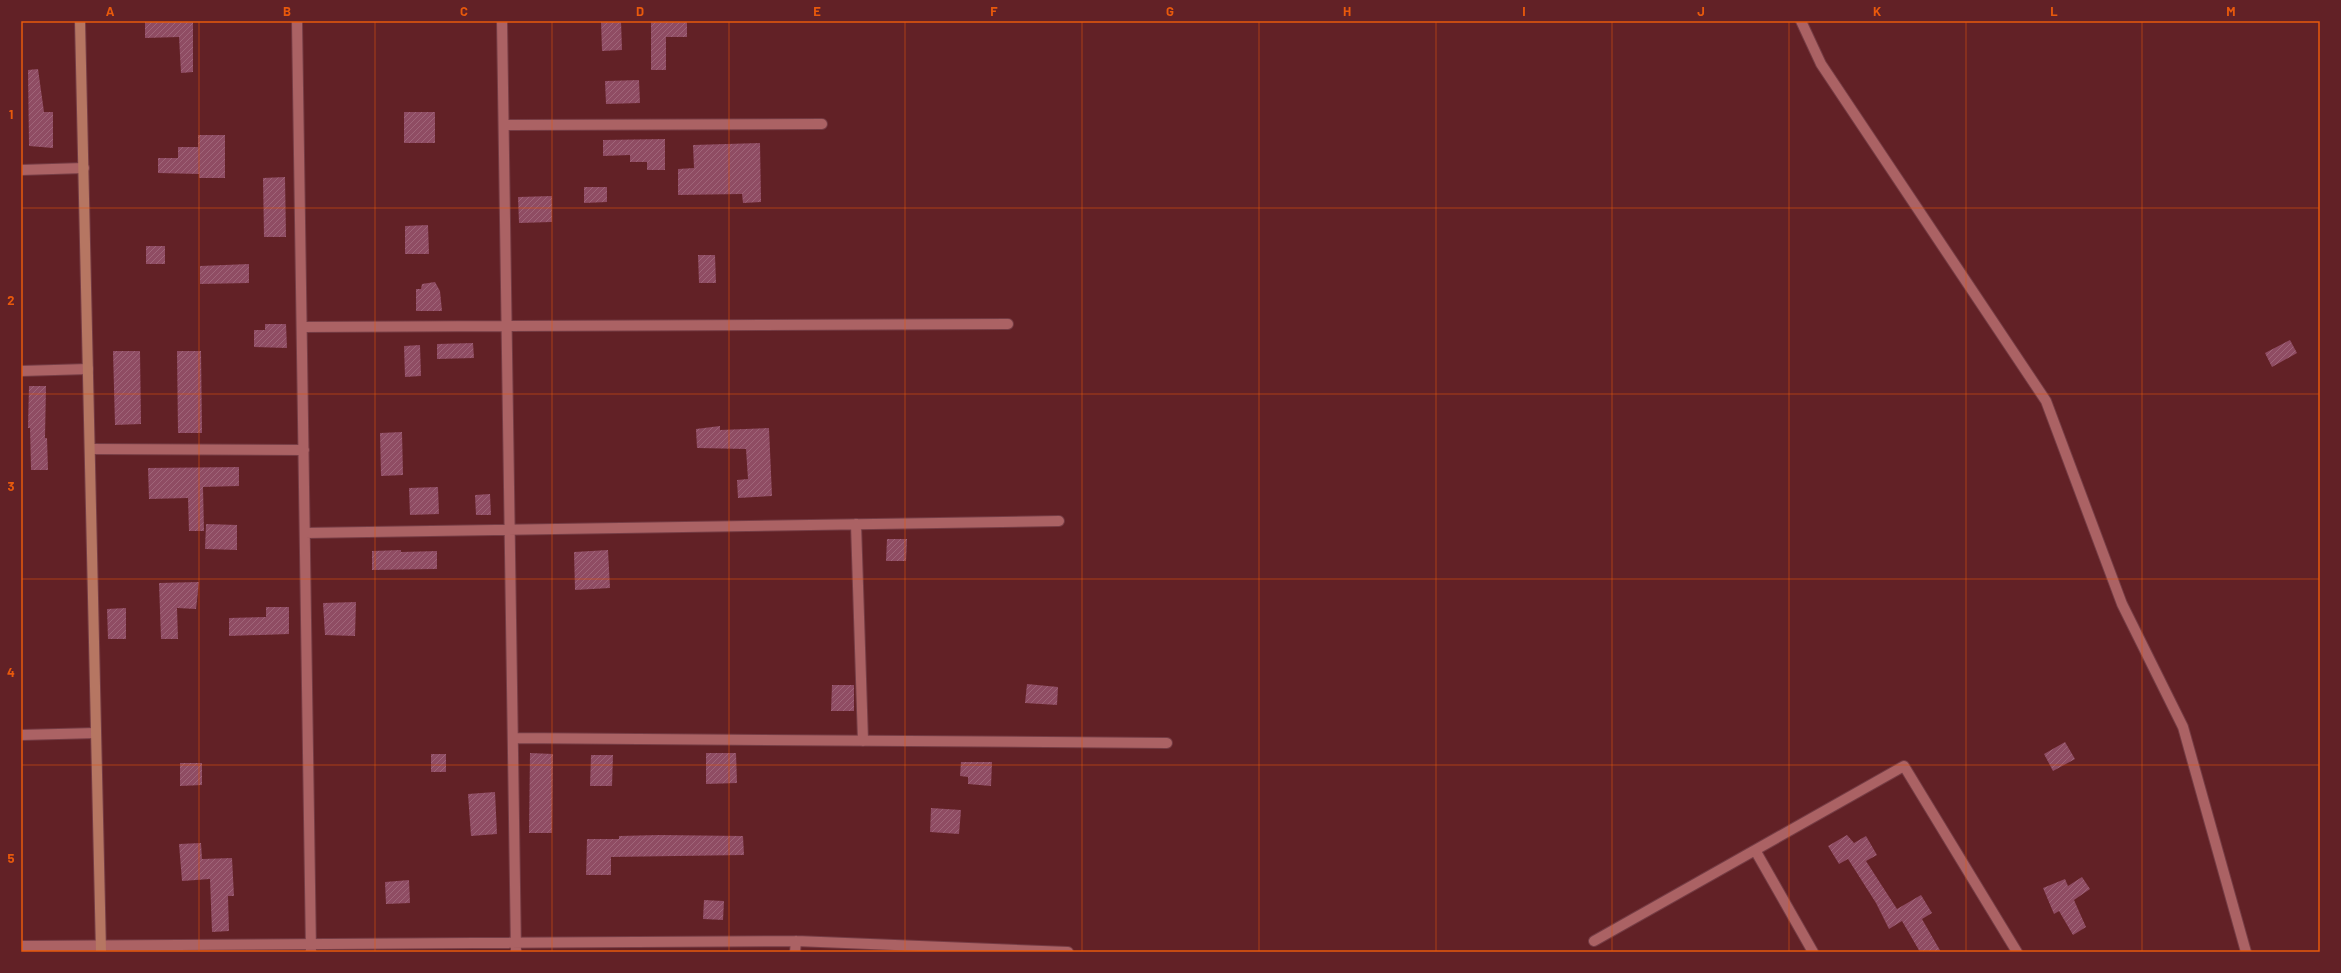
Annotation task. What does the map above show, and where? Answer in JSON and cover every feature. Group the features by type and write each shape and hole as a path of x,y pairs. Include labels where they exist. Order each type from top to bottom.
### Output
{"main road":[{"path":"80,21 101,949"}],"street":[{"path":"297,21 311,948"},
{"path":"502,21 516,948"},
{"path":"1801,21 1821,64 2046,401 2122,604 2183,727 2246,952"},
{"path":"504,125 822,124"},
{"path":"21,170 84,168"},
{"path":"302,327 1008,324"},
{"path":"21,371 88,370"},
{"path":"90,449 304,450"},
{"path":"305,532 1059,521"},
{"path":"856,524 863,741"},
{"path":"21,735 96,733"},
{"path":"513,738 1167,743"},
{"path":"1594,941 1904,766 2018,952"},
{"path":"1755,850 1813,952"},
{"path":"21,946 101,949 516,948 796,941 1068,952"},
{"path":"795,952 796,941"}],"building":[{"path":"145,21 193,21 193,72 181,73 179,37 145,38"},
{"path":"601,21 621,21 622,50 602,51"},
{"path":"651,21 687,21 687,37 666,37 666,70 651,70"},
{"path":"38,69 44,112 53,112 53,148 29,146 28,70"},
{"path":"639,80 640,103 606,104 605,81"},
{"path":"404,112 435,112 435,143 404,143"},
{"path":"198,135 225,135 225,178 199,178 199,174 158,173 158,158 178,158 178,147 198,147"},
{"path":"665,139 665,170 647,170 647,162 630,162 630,155 603,156 603,140"},
{"path":"760,143 761,202 743,203 742,194 678,195 678,169 694,168 693,145"},
{"path":"285,177 286,237 264,237 263,178"},
{"path":"584,187 607,187 607,202 584,203"},
{"path":"552,196 552,222 519,223 518,197"},
{"path":"428,225 429,254 405,254 405,226"},
{"path":"146,246 165,246 165,264 146,264"},
{"path":"698,255 715,255 716,283 699,283"},
{"path":"249,264 249,283 200,284 200,266"},
{"path":"435,282 440,291 442,311 416,311 416,289 421,289 422,284"},
{"path":"265,324 286,324 287,348 254,347 254,330 265,330"},
{"path":"2290,340 2297,353 2272,367 2265,353"},
{"path":"473,343 474,358 437,359 437,344"},
{"path":"420,345 421,376 405,377 404,346"},
{"path":"113,351 140,351 141,424 115,425"},
{"path":"177,351 201,351 202,433 178,433"},
{"path":"29,386 46,386 45,438 47,438 48,470 31,470 30,428 28,428"},
{"path":"720,426 720,430 769,428 772,496 738,498 737,480 748,479 746,449 697,448 696,429"},
{"path":"402,432 403,475 381,476 380,433"},
{"path":"239,467 239,486 203,487 204,531 189,531 188,498 149,499 148,468"},
{"path":"438,487 439,514 410,515 409,488"},
{"path":"490,494 491,515 476,515 475,495"},
{"path":"206,524 237,525 237,550 205,549"},
{"path":"887,539 907,539 906,561 886,561"},
{"path":"401,550 401,552 437,551 437,569 372,570 372,551"},
{"path":"608,550 610,588 575,590 574,552"},
{"path":"199,582 196,609 177,608 178,639 161,639 159,583"},
{"path":"356,602 355,636 325,635 323,603"},
{"path":"266,607 289,607 289,634 229,636 229,618 266,617"},
{"path":"126,608 126,639 108,639 107,609"},
{"path":"1027,684 1058,687 1057,705 1025,703"},
{"path":"832,685 854,685 854,711 831,711"},
{"path":"2065,742 2075,759 2053,771 2044,754"},
{"path":"530,753 553,754 552,833 529,833"},
{"path":"706,753 736,753 737,783 706,784"},
{"path":"431,754 446,754 446,772 431,772"},
{"path":"591,755 613,755 612,786 590,786"},
{"path":"961,762 992,762 991,786 968,784 968,777 960,776"},
{"path":"180,763 202,763 202,785 180,786"},
{"path":"495,792 497,834 471,836 468,794"},
{"path":"931,808 961,810 959,834 930,832"},
{"path":"1847,835 1854,843 1866,836 1877,855 1866,861 1897,909 1921,895 1932,913 1922,919 1941,952 1920,952 1902,921 1889,929 1876,903 1848,859 1839,864 1828,846"},
{"path":"619,836 743,836 744,855 611,857 611,875 586,875 587,839 619,839"},
{"path":"201,843 202,859 232,858 234,896 228,896 229,931 212,932 210,879 182,881 179,844"},
{"path":"2082,877 2090,889 2074,900 2086,927 2073,935 2059,911 2054,914 2043,888 2065,879 2068,886"},
{"path":"409,880 410,903 386,904 385,882"},
{"path":"704,900 724,901 723,920 703,919"}]}
